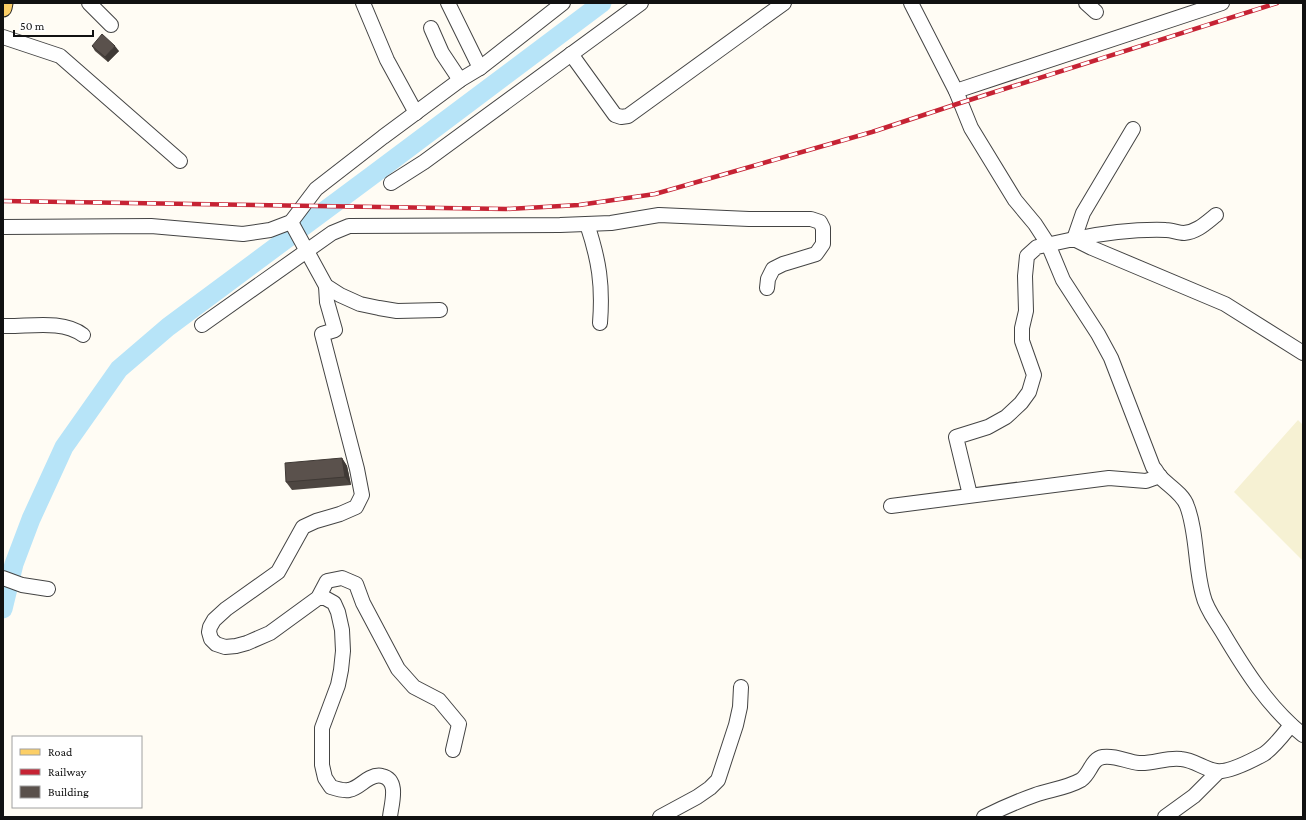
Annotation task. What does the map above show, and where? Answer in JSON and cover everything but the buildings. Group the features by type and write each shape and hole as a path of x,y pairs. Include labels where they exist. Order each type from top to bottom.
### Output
{"main road":[{"path":"3,8 4,3"}],"street":[{"path":"89,3 111,24"},
{"path":"363,3 387,60 416,113"},
{"path":"448,3 480,68"},
{"path":"3,227 151,226 243,234 293,225 316,189 383,136 460,80 480,68 545,9 564,3"},
{"path":"391,183 424,162 641,3"},
{"path":"571,54 615,115 621,117 628,116 784,3"},
{"path":"911,3 956,91 971,128 1016,200 1036,224 1048,244 1064,280 1098,334 1111,358 1151,461 1160,476 1187,504 1200,586 1209,611 1248,674 1272,704 1291,725 1303,735"},
{"path":"956,91 1195,7 1222,3"},
{"path":"431,28 442,53 460,80"},
{"path":"3,38 60,56 180,161"},
{"path":"1074,239 1083,213 1133,129"},
{"path":"202,325 306,249 332,233 349,226 560,225 610,223 658,215 749,219 811,219 820,222 823,228 823,244 816,254 783,264 773,269 768,279 767,288"},
{"path":"970,495 956,437 988,427 1006,417 1021,403 1029,392 1034,375 1022,341 1022,328 1026,311 1025,276 1027,256 1037,247 1099,234 1167,230 1184,233 1200,228 1216,215"},
{"path":"587,224 596,252 600,277 600,323"},
{"path":"293,225 326,286 327,302 335,330 322,334 362,495 356,507 303,527 278,572 226,609 214,620 209,632 211,639 216,644 225,647 247,643 270,633 318,598 327,581 342,578 356,584 363,603 398,669 414,687 439,700 459,724 453,750"},
{"path":"1074,239 1225,304 1303,353"},
{"path":"326,286 340,295 360,304 397,311 440,310"},
{"path":"3,326 64,326 78,331 83,335"},
{"path":"891,506 1109,478 1146,481 1160,476"},
{"path":"3,578 22,586 48,589"},
{"path":"318,598 325,598 334,603 338,612 342,630 343,651 338,685 322,728 322,765 325,778 331,787 348,791 378,775 385,777 393,786 390,817"},
{"path":"660,817 697,797 718,780 736,725 740,707 741,687"},
{"path":"1165,817 1194,796 1218,772 1239,766 1264,753 1276,743 1291,725"},
{"path":"984,817 1034,796 1081,779 1087,773 1093,762 1106,756 1139,763 1182,759 1195,762 1218,772"}],"shaded area":[{"path":"1298,420 1303,425 1303,561 1234,492"}],"waterway":[{"path":"3,609 14,564 31,519 64,447 119,369 168,327 602,3"}],"railway":[{"path":"3,201 506,209 579,205 655,194 872,132 1277,3"}]}
